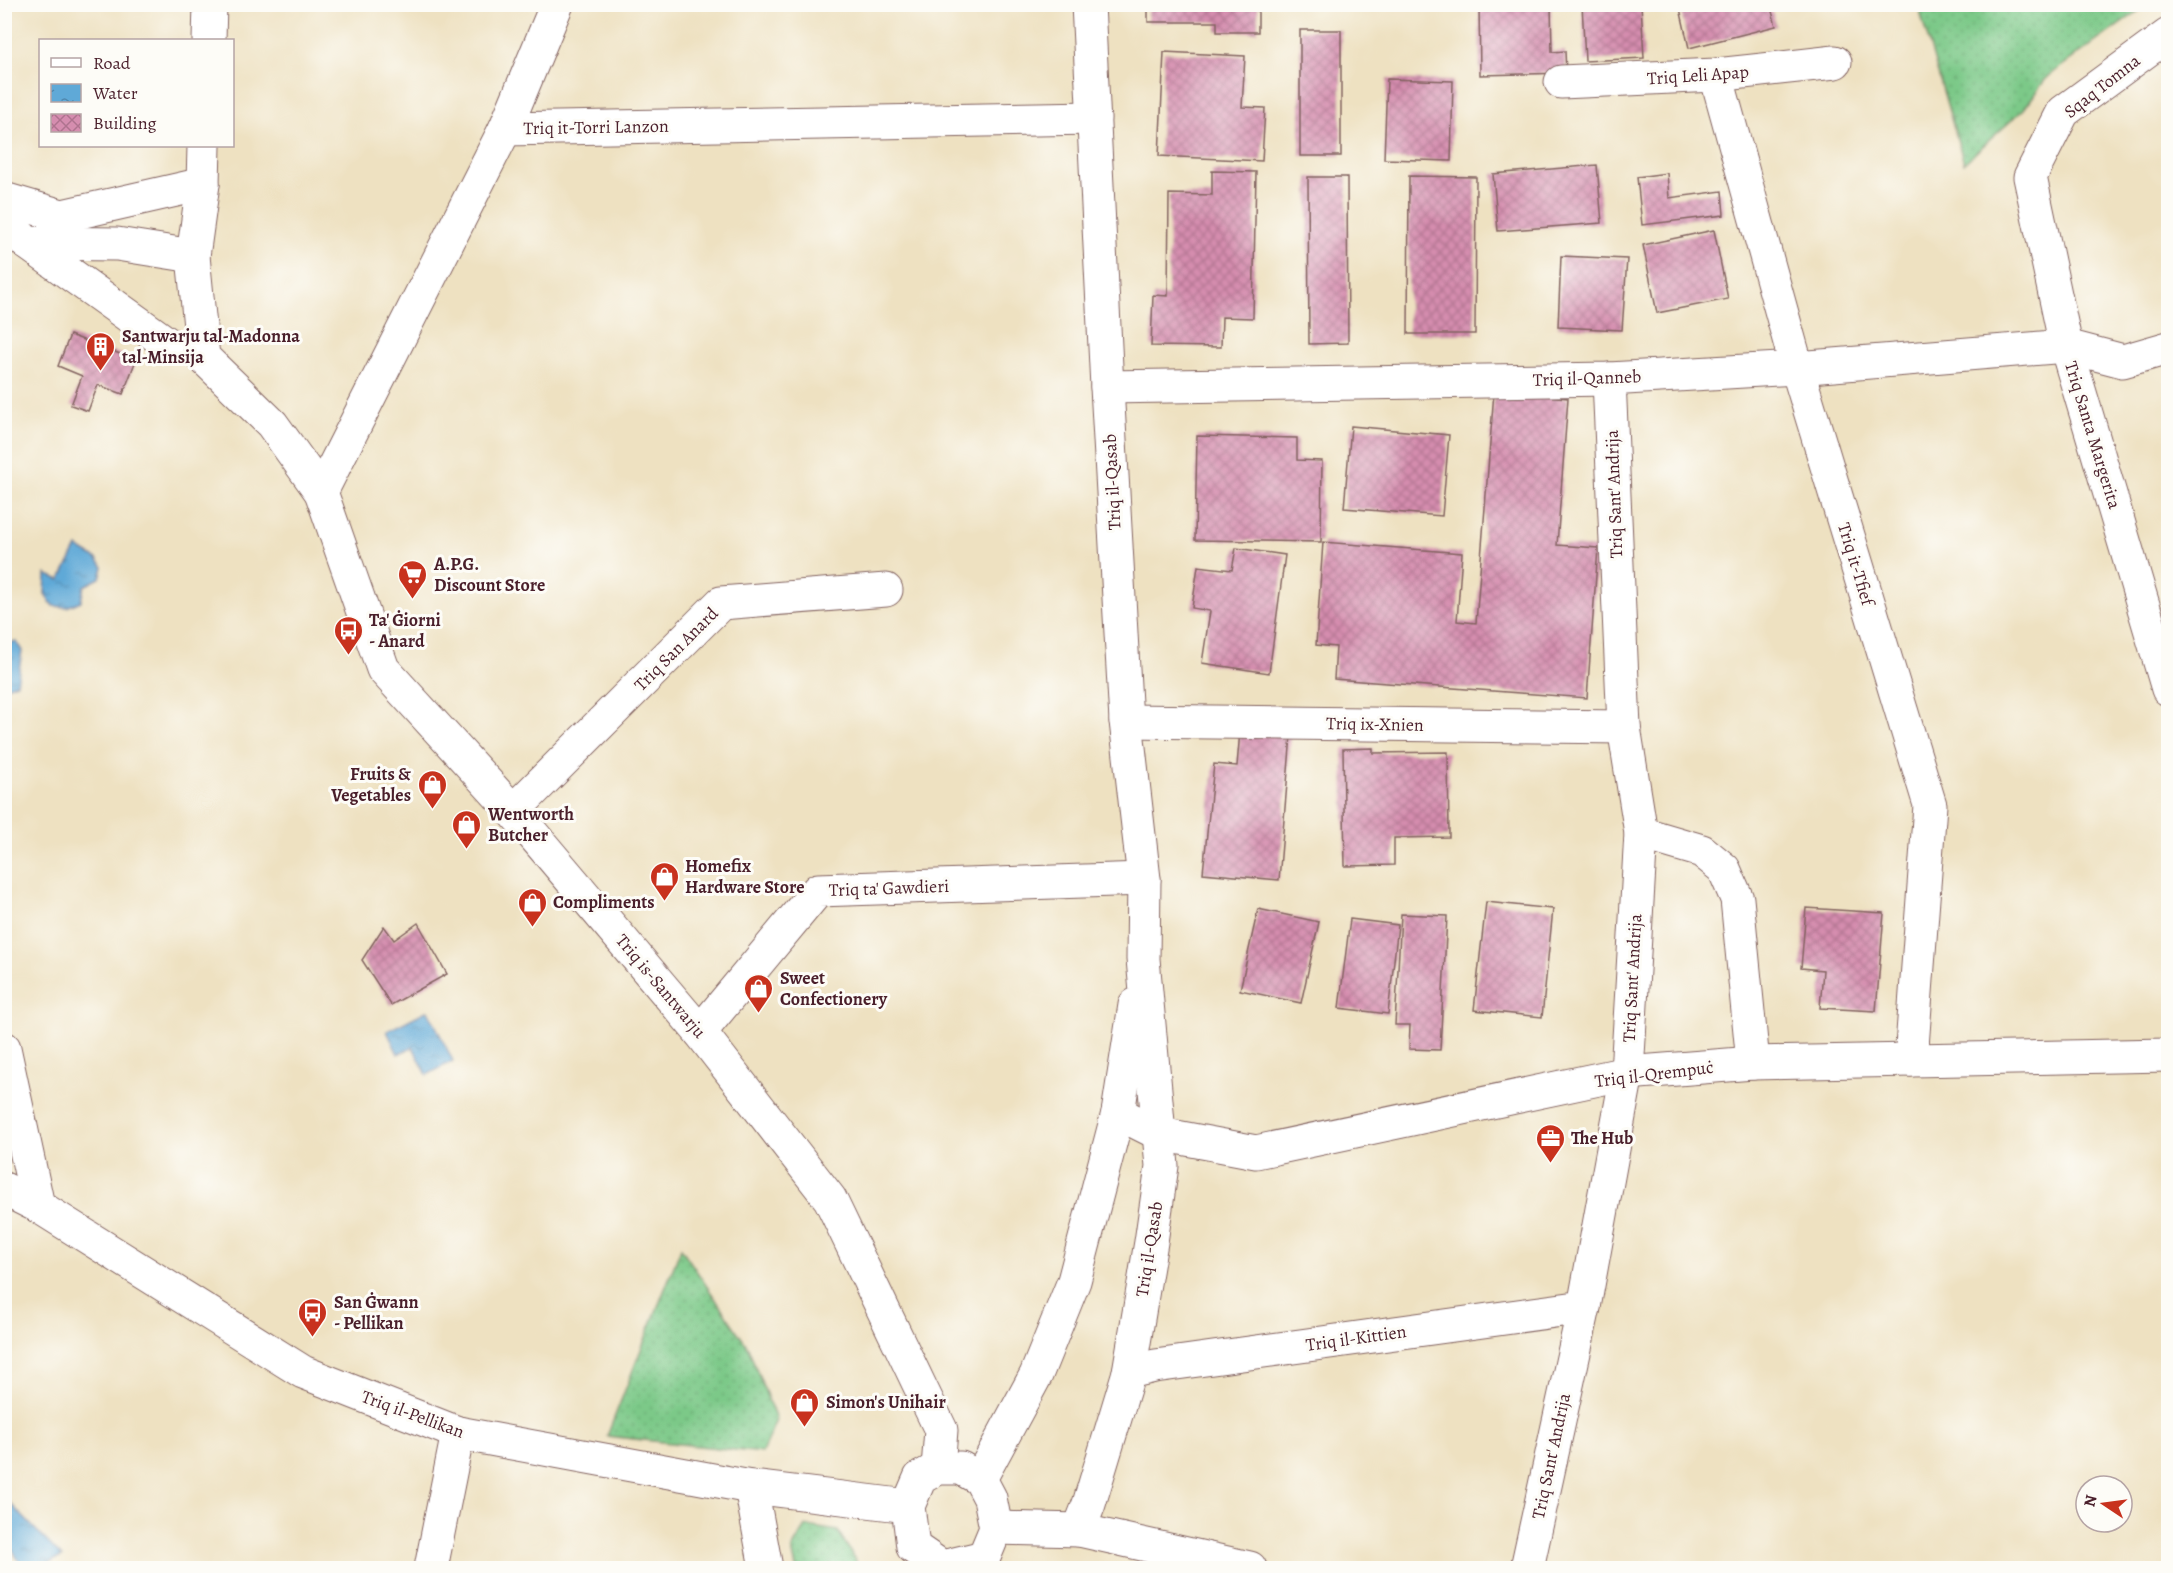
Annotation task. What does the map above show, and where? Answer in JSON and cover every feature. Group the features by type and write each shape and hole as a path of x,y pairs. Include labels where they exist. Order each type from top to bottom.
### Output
{"street":[{"path":"209,39 210,4"},
{"path":"505,129 557,4"},
{"name":"Triq il-Qasab","path":"1079,1530 1129,1372 1162,1166 1143,959 1144,879 1126,720 1088,4"},
{"name":"Sqaq Tomna","path":"2030,177 2063,112 2169,35"},
{"name":"Triq Leli Apap","path":"1561,82 1716,75 1835,62"},
{"name":"Triq it-Tfief","path":"1716,75 1797,368 1930,805 1911,1060"},
{"name":"Triq it-Torri Lanzon","path":"321,492 505,129 1094,118"},
{"name":"Triq is-Santwarju","path":"204,147 203,184 194,256 203,357 272,424 321,492 383,669 513,811 700,1032 830,1199 941,1430 938,1468"},
{"name":"Triq Santa Margerita","path":"2030,177 2066,346 2169,689"},
{"path":"4,199 62,216 203,184"},
{"path":"4,220 27,243 168,344"},
{"path":"27,243 117,244 194,256"},
{"name":"Triq il-Qanneb","path":"1107,387 1609,379 1797,368 2066,346 2123,361 2169,348"},
{"name":"Triq Sant' Andrija","path":"1527,1569 1584,1307 1627,1073 1641,833 1624,727 1609,379"},
{"name":"Triq San Anard","path":"513,811 721,603 886,590"},
{"name":"Triq ix-Xnien","path":"1126,720 1624,727"},
{"path":"1641,833 1702,851 1724,869 1737,898 1753,1063"},
{"name":"Triq ta' Gawdieri","path":"700,1032 818,890 1144,879"},
{"name":"Triq il-Qasab","path":"980,1479 1035,1375 1074,1281 1118,1113 1143,959"},
{"path":"4,1048 38,1206"},
{"name":"Triq il-Qrempuċ","path":"1118,1113 1160,1134 1256,1152 1627,1073 1753,1063 2169,1055"},
{"name":"Triq il-Pellikan","path":"4,1189 38,1206 303,1372 458,1433 751,1487 908,1506"},
{"name":"Triq il-Kittien","path":"1129,1372 1178,1363 1584,1307"},
{"path":"431,1569 458,1433"},
{"path":"938,1468 961,1468 980,1479 990,1498 996,1528 984,1557 942,1568 913,1546 908,1506 920,1478 938,1468"},
{"path":"751,1487 766,1569"},
{"path":"996,1528 1079,1530 1250,1569"}],"green space":[{"path":"1918,4 2147,5 2048,76 2024,109 1964,163"},
{"path":"681,1248 748,1347 776,1420 762,1453 607,1436"},
{"path":"806,1526 838,1531 860,1568 796,1568 792,1549"}],"water":[{"path":"77,547 97,559 103,567 100,578 84,586 81,601 67,607 53,606 45,594 46,574 60,580"},
{"path":"16,641 22,651 17,683 6,687 5,645"},
{"path":"428,1010 453,1061 427,1075 413,1047 398,1054 387,1031"},
{"path":"5,1498 62,1557 35,1568 22,1568 5,1534"}],"building":[{"path":"1148,4 1258,4 1258,32 1217,32 1217,22 1148,22"},
{"path":"1479,4 1551,4 1552,52 1565,51 1566,73 1480,75"},
{"path":"1582,4 1641,4 1644,58 1585,61"},
{"path":"1679,4 1770,4 1776,26 1689,48"},
{"path":"1300,30 1341,30 1341,156 1300,156"},
{"path":"1164,52 1245,56 1242,107 1265,108 1262,161 1159,156"},
{"path":"1387,79 1453,81 1451,161 1384,159"},
{"path":"1597,165 1602,223 1498,231 1493,174"},
{"path":"1212,171 1256,172 1253,318 1222,317 1221,347 1151,346 1153,295 1168,296 1169,194 1212,195"},
{"path":"1667,173 1669,198 1722,191 1724,215 1642,225 1637,177"},
{"path":"1409,176 1476,177 1475,334 1408,334"},
{"path":"1308,177 1347,177 1348,343 1309,344"},
{"path":"1714,230 1728,299 1657,313 1643,245"},
{"path":"1561,256 1627,259 1622,330 1558,327"},
{"name":"Santwarju tal-Madonna tal-Minsija","path":"70,335 136,360 123,394 98,385 88,411 71,405 82,376 58,366"},
{"path":"1494,392 1568,398 1557,545 1598,548 1587,698 1334,679 1336,647 1316,645 1323,542 1462,553 1457,621 1476,623"},
{"path":"1351,426 1449,435 1442,516 1344,508"},
{"path":"1197,436 1297,438 1297,460 1322,461 1321,542 1195,540"},
{"path":"1236,548 1285,555 1269,673 1202,663 1210,611 1192,608 1198,566 1232,570"},
{"path":"1240,731 1291,735 1279,880 1203,873 1214,764 1237,766"},
{"path":"1373,748 1373,753 1448,752 1449,837 1394,838 1394,865 1345,866 1343,749"},
{"path":"1486,902 1553,909 1542,1017 1474,1010"},
{"path":"1806,908 1884,913 1876,1011 1820,1008 1823,970 1801,968"},
{"path":"1258,909 1319,922 1301,1003 1240,990"},
{"path":"1401,914 1447,916 1440,1050 1409,1049 1410,1025 1395,1025"},
{"path":"1350,919 1398,925 1388,1014 1339,1008"},
{"path":"418,923 447,974 391,1005 362,960 384,926 394,940"}],"place":[{"name":"Santwarju tal-Madonna tal-Minsija","path":"101,372"},
{"name":"A.P.G. Discount Store","path":"413,600"},
{"name":"Ta' Ġiorni - Anard","path":"348,656"},
{"name":"Fruits & Vegetables","path":"432,810"},
{"name":"Wentworth Butcher","path":"467,850"},
{"name":"Homefix Hardware Store","path":"664,902"},
{"name":"Compliments","path":"532,928"},
{"name":"Sweet Confectionery","path":"759,1014"},
{"name":"The Hub","path":"1550,1164"},
{"name":"San Ġwann - Pellikan","path":"313,1338"},
{"name":"Simon's Unihair","path":"805,1428"}]}
